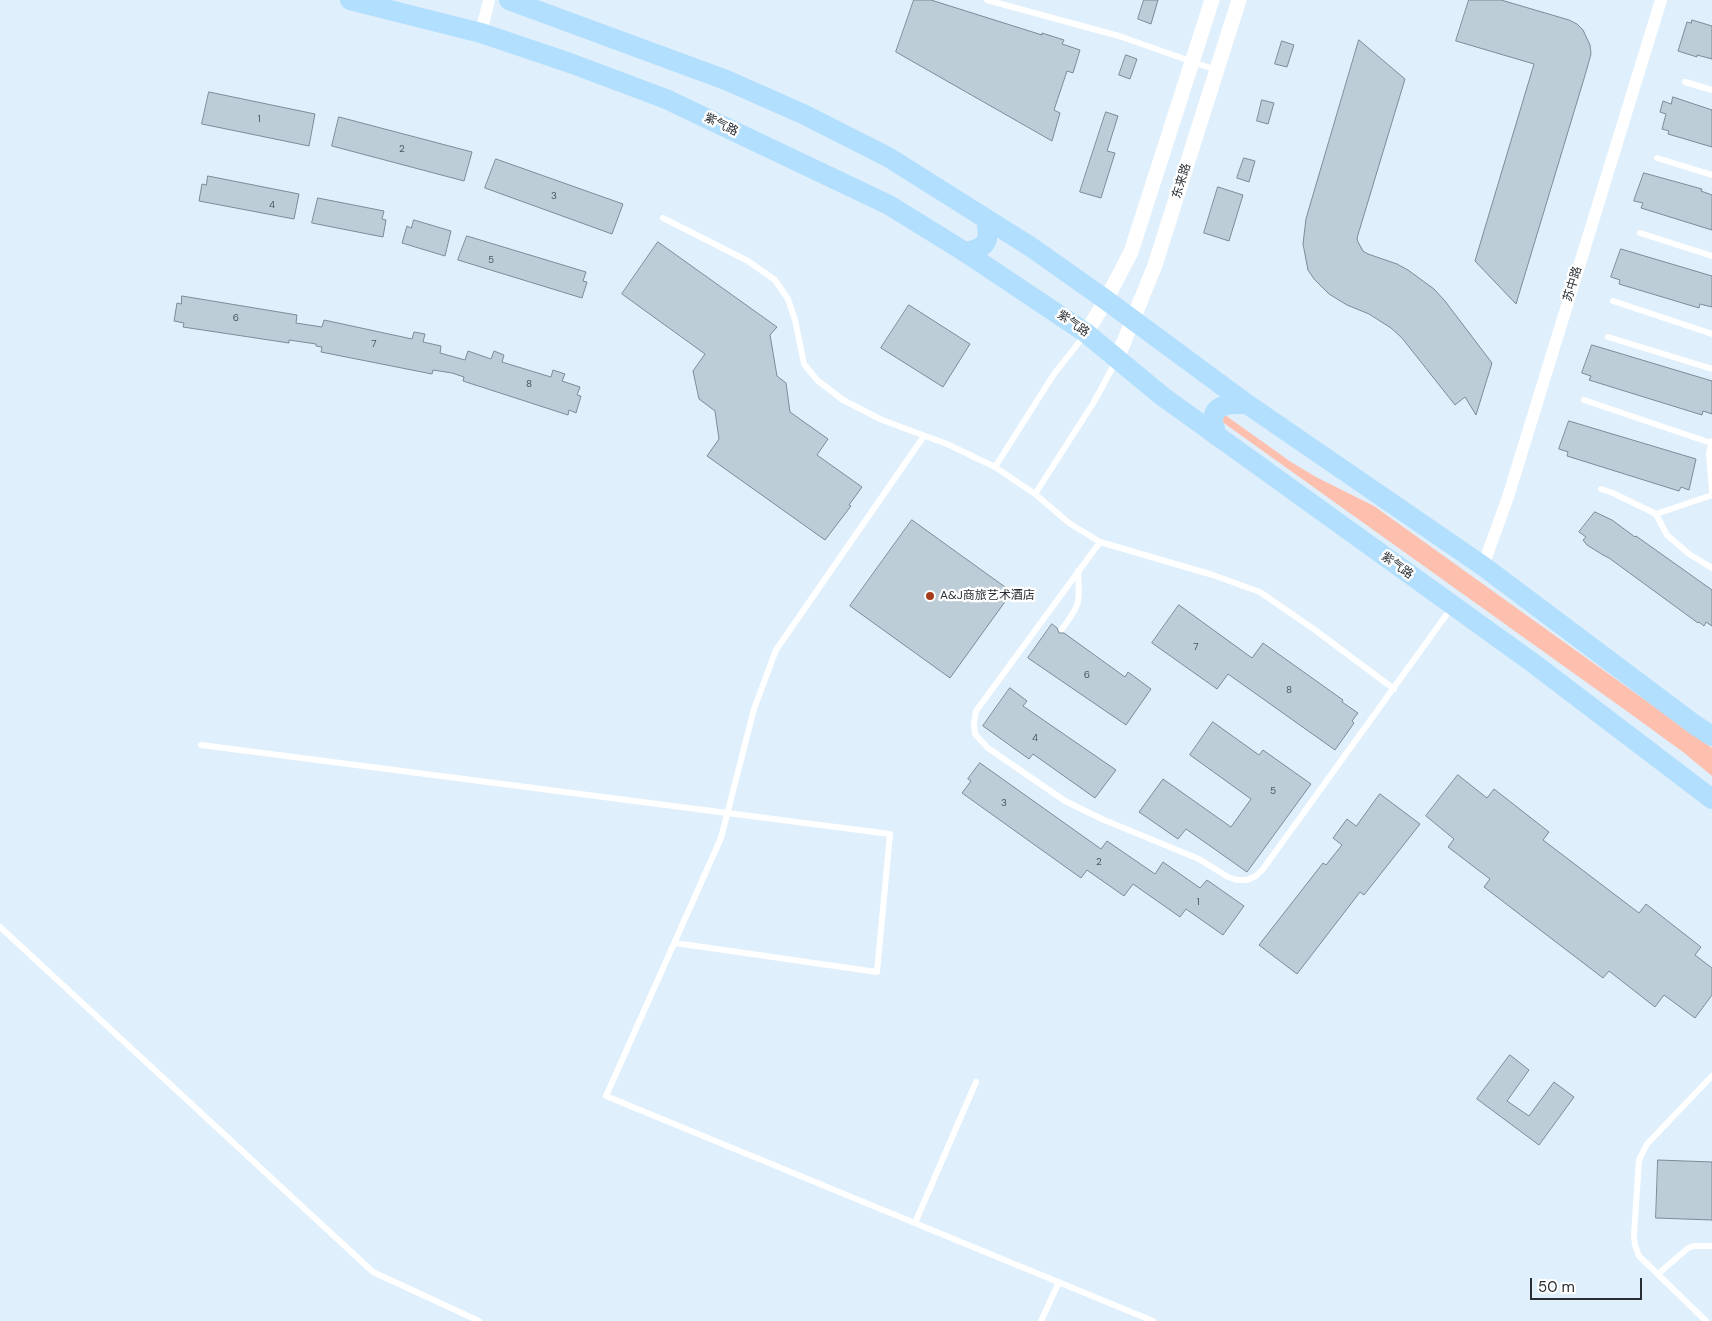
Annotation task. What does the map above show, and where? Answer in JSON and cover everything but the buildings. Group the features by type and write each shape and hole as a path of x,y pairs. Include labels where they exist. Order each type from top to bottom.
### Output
{"main road":[{"name":"紫气路","path":"350,0 481,33 570,63 666,99 889,205 965,252 1086,332 1162,396 1540,669 1712,799"},
{"path":"509,0 726,80 803,114 888,157 986,219 1106,300 1247,404 1483,566 1712,736"},
{"path":"965,252 978,250 987,241 989,233 986,219"},
{"path":"1217,436 1213,419 1217,410 1226,404 1247,404"}],"street":[{"path":"481,33 489,0"},
{"path":"1086,332 1106,300 1131,252 1212,0"},
{"name":"东来路","path":"1117,359 1156,265 1239,0"},
{"name":"苏中路","path":"1483,566 1508,497 1661,0"}],"lane":[{"path":"987,0 1119,36 1216,70"},
{"path":"1686,82 1712,90"},
{"path":"1657,158 1712,176"},
{"path":"663,218 748,261 775,280 788,299 795,320 804,364 818,380 843,400 882,420 948,444 995,467 1035,494 1069,523 1100,542 1213,575 1260,592 1394,689"},
{"path":"1640,233 1712,256"},
{"path":"1613,302 1712,334"},
{"path":"995,467 1054,374 1086,332"},
{"path":"1608,336 1712,369"},
{"path":"1035,494 1094,402 1117,359"},
{"path":"1584,400 1712,442 1708,453 1712,491"},
{"path":"924,436 776,650 754,709 722,838 606,1096 1153,1321"},
{"path":"1600,489 1613,493 1656,514 1667,535 1689,554 1712,568"},
{"path":"1656,514 1712,495"},
{"path":"1100,542 976,712 975,734 988,748 1065,801 1104,820 1199,859 1228,877 1237,880 1247,880 1256,876 1263,869 1452,606"},
{"path":"1062,629 1076,611 1080,598 1078,571"},
{"path":"201,745 890,834 877,972 675,943"},
{"path":"0,927 373,1272 479,1321"},
{"path":"1706,1321 1639,1256 1635,1245 1634,1226 1639,1160 1647,1144 1712,1076"},
{"path":"915,1223 976,1082"},
{"path":"1658,1274 1688,1248 1712,1246"},
{"path":"1041,1321 1059,1282"}],"shaded area":[{"path":"1225,415 1291,462 1316,477 1374,506 1712,748 1712,776 1683,752 1628,712 1221,421"}],"place":[{"name":"A&J商旅艺术酒店","path":"930,596"}]}
